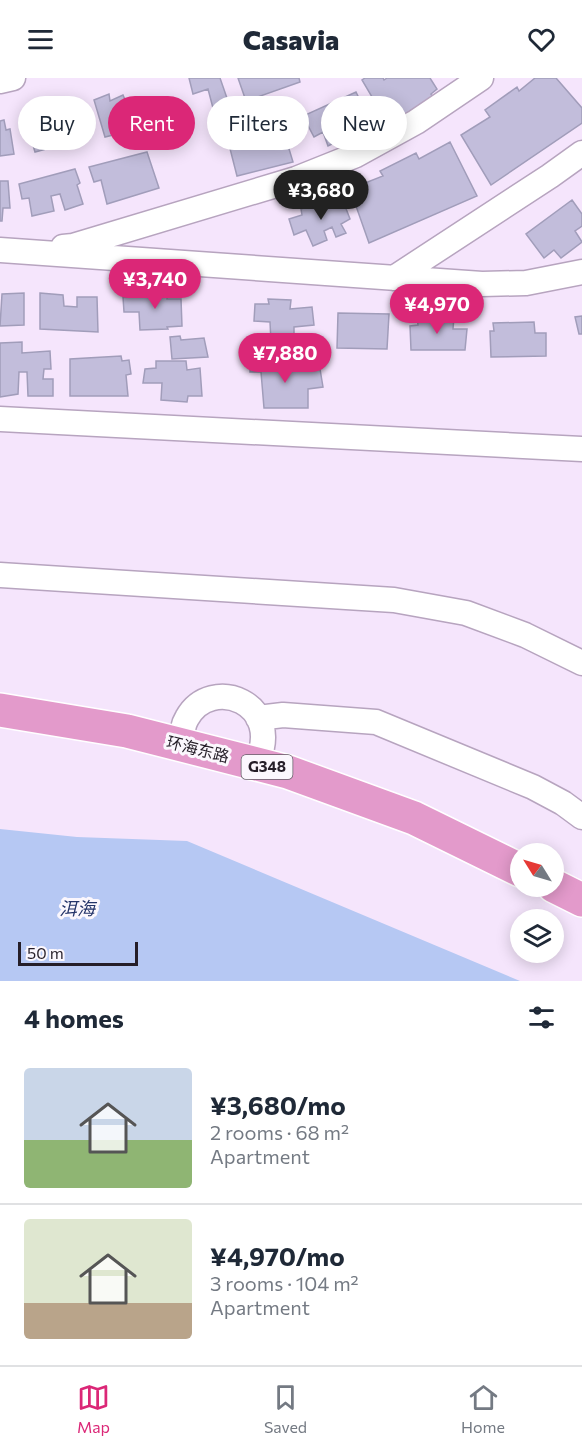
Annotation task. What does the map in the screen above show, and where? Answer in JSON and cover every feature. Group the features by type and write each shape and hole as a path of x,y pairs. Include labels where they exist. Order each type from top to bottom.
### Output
{"highway":[{"name":"环海东路","path":"0,710 127,731 288,772 414,818 510,865"},
{"path":"564,891 582,900"}],"street":[{"path":"0,81 13,78"},
{"path":"25,252 73,246 296,179 356,155 416,122 480,78"},
{"path":"394,278 582,153"},
{"path":"0,250 482,284 515,283 582,272"},
{"path":"0,419 582,449"},
{"path":"0,575 394,600 466,614 525,635 582,663"},
{"path":"181,745 187,717 196,707 207,700 232,697 245,703 262,725 264,739 256,764"},
{"path":"258,718 283,715 376,722 533,787 563,803 582,817"}],"water":[{"name":"洱海","path":"0,829 77,837 187,841 520,981 0,981"}],"building":[{"path":"189,78 220,78 226,96 210,96 208,89 193,94"},
{"path":"238,78 299,78 300,82 260,96 244,96"},
{"path":"365,78 383,78 384,80 387,78 430,78 437,89 431,94 438,103 407,122 407,96 371,96 362,80"},
{"path":"535,78 556,78 582,108 582,123 491,185 461,135 490,117 485,110 517,87 519,91"},
{"path":"109,94 108,136 105,137 96,99"},
{"path":"321,108 321,133 314,137 309,127 309,113"},
{"path":"4,120 6,130 10,129 14,154 0,156 0,121"},
{"path":"450,142 477,196 369,243 350,189 383,176 380,171 416,153 419,159"},
{"path":"230,150 289,150 293,162 237,176"},
{"path":"147,152 159,188 107,204 101,180 94,182 89,167"},
{"path":"75,169 83,204 65,210 60,194 51,196 54,211 32,216 29,198 22,199 19,184"},
{"path":"0,181 8,181 10,208 3,208 2,221 0,221"},
{"path":"328,199 330,205 343,201 350,219 341,224 346,233 336,237 332,227 324,231 327,240 313,246 306,230 294,235 289,219 302,215 301,209"},
{"path":"572,200 582,214 582,226 575,231 582,242 561,258 554,250 544,258 526,234"},
{"path":"136,290 168,292 167,299 181,299 182,326 140,330 139,312 124,312 123,297 135,296"},
{"path":"24,293 24,325 0,326 2,294"},
{"path":"40,293 63,295 64,306 77,307 77,297 97,297 98,332 40,329"},
{"path":"268,299 291,300 290,309 312,307 314,325 294,327 294,342 271,342 270,322 254,321 255,304 269,304"},
{"path":"338,313 389,314 387,349 337,348"},
{"path":"417,316 454,317 453,329 467,329 465,350 411,350 410,326 418,325"},
{"path":"582,316 582,334 579,334 575,317"},
{"path":"534,322 535,333 546,333 546,356 491,357 490,331 494,331 493,323"},
{"path":"180,336 181,340 204,338 208,357 172,359 170,337"},
{"path":"22,342 22,353 50,351 51,369 44,369 43,379 53,379 53,396 28,396 27,372 19,372 18,394 0,397 0,343"},
{"path":"268,355 269,366 281,366 281,372 320,369 323,387 308,389 308,408 264,408 261,372 250,372 250,356"},
{"path":"121,356 122,361 129,360 131,374 126,375 128,396 70,396 70,359"},
{"path":"156,361 186,361 187,370 200,368 202,396 188,396 187,402 161,400 162,383 143,383 145,369 156,368"}]}
